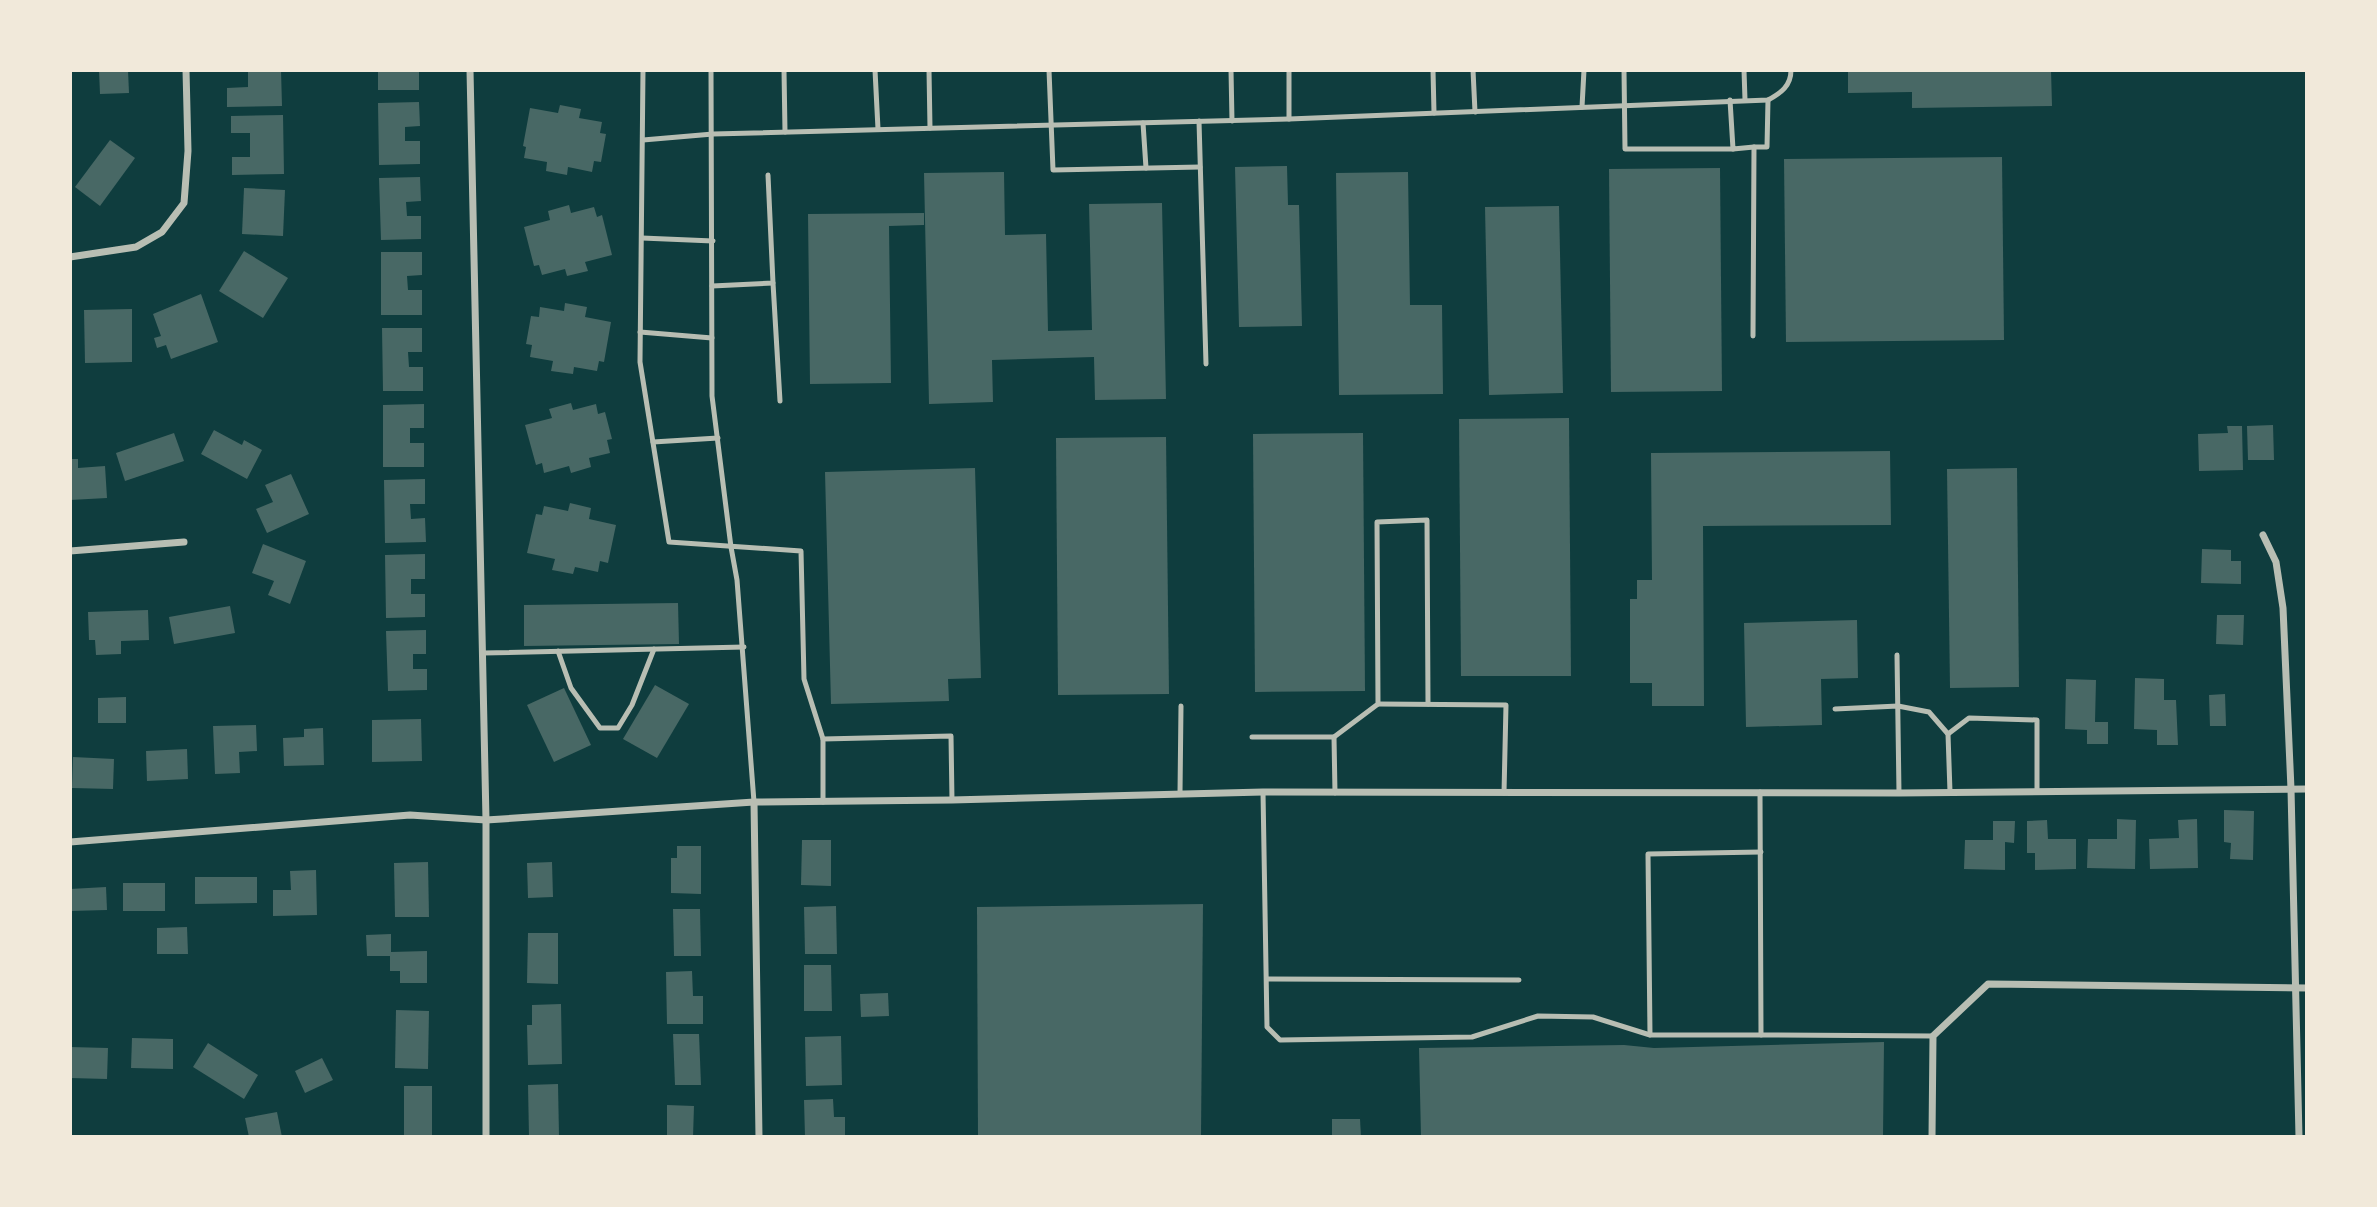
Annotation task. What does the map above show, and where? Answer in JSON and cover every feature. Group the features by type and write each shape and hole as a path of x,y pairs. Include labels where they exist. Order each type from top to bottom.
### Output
{"street":[{"path":"70,257 136,247 162,232 184,203 188,152 186,70"},
{"path":"470,70 486,820 486,1137"},
{"path":"2263,535 2276,562 2283,608 2291,789 2299,1137"},
{"path":"70,551 184,542"},
{"path":"70,842 410,815 486,820 754,802 1263,792 1899,793 2307,789"},
{"path":"754,802 759,1137"},
{"path":"1932,1137 1933,1036 1988,984 2307,988"}],"lane":[{"path":"643,70 640,362 669,542 801,551 804,679 823,739 823,802"},
{"path":"711,70 712,396 744,647 754,802"},
{"path":"784,70 785,132"},
{"path":"875,70 877,129"},
{"path":"929,70 930,128"},
{"path":"1049,70 1053,170 1200,167"},
{"path":"1231,70 1232,121"},
{"path":"1289,70 1289,119"},
{"path":"1433,70 1434,113"},
{"path":"1473,70 1475,112"},
{"path":"1582,107 1584,70"},
{"path":"1624,70 1625,149 1733,149 1767,146 1768,100"},
{"path":"1744,70 1745,100"},
{"path":"643,140 713,134 1232,121 1768,100 1780,93 1791,80 1791,70"},
{"path":"1730,100 1733,149"},
{"path":"1199,121 1206,364"},
{"path":"1143,123 1146,169"},
{"path":"1753,336 1754,147"},
{"path":"768,175 780,401"},
{"path":"642,238 713,241"},
{"path":"712,286 773,284"},
{"path":"640,332 712,338"},
{"path":"653,442 718,438"},
{"path":"1378,704 1377,522 1427,520 1429,704"},
{"path":"483,653 744,647"},
{"path":"558,652 571,688 600,728 618,728 632,705 654,649"},
{"path":"1897,655 1899,793"},
{"path":"1252,737 1334,737 1378,704 1506,705 1504,793"},
{"path":"1180,793 1181,706"},
{"path":"1835,709 1898,706 1929,712 1948,734 1950,792"},
{"path":"1948,734 1969,718 2037,720 2037,791"},
{"path":"823,739 951,736 952,800"},
{"path":"1334,737 1335,793"},
{"path":"1263,792 1267,1027 1280,1040 1472,1037 1538,1016 1593,1017 1650,1035 1933,1036"},
{"path":"1760,792 1761,1035"},
{"path":"1650,1035 1648,853 1761,852"},
{"path":"1266,979 1519,979"}],"building":[{"path":"99,70 128,70 129,93 100,94"},
{"path":"248,70 281,70 282,106 227,107 227,88 248,87"},
{"path":"378,70 419,70 419,90 378,90"},
{"path":"1848,70 2051,70 2052,106 1912,108 1912,92 1848,93"},
{"path":"419,102 420,126 405,127 405,141 420,141 420,164 379,165 378,103"},
{"path":"560,105 581,109 579,118 602,122 600,133 606,134 601,162 594,161 592,172 568,167 567,175 546,171 547,162 524,158 526,147 523,146 530,108 558,113"},
{"path":"283,115 284,174 232,175 232,157 250,157 250,133 231,133 231,116"},
{"path":"110,140 135,158 100,206 75,187"},
{"path":"2002,157 2004,340 1786,342 1784,159"},
{"path":"1287,166 1288,205 1299,205 1302,326 1239,327 1235,167"},
{"path":"1720,168 1722,391 1611,392 1609,169"},
{"path":"1004,172 1005,235 1046,234 1048,331 1092,330 1089,204 1162,203 1166,399 1095,400 1094,357 992,360 993,402 929,404 924,173"},
{"path":"1408,172 1410,305 1442,305 1443,394 1339,395 1336,173"},
{"path":"420,177 421,201 406,202 407,216 421,216 421,239 381,240 379,178"},
{"path":"244,188 285,190 283,236 242,234"},
{"path":"569,205 571,213 594,207 597,217 602,215 612,255 585,262 588,271 567,276 565,269 542,275 539,265 534,266 524,227 550,220 548,211"},
{"path":"1559,206 1563,393 1489,395 1485,207"},
{"path":"924,213 924,225 889,226 891,383 810,384 808,214"},
{"path":"244,251 288,278 263,318 219,291"},
{"path":"381,252 422,252 422,275 407,276 408,290 422,290 422,315 381,315"},
{"path":"201,294 218,342 171,359 166,345 157,348 154,338 161,336 153,314"},
{"path":"565,303 587,307 585,317 611,322 604,362 599,361 597,371 574,367 573,374 551,371 553,361 530,357 532,345 526,344 531,316 539,317 540,307 564,311"},
{"path":"132,309 132,362 85,363 84,310"},
{"path":"382,328 422,328 422,352 408,352 409,367 423,367 423,391 383,391"},
{"path":"571,403 573,410 596,404 598,414 605,412 612,439 607,440 610,453 589,458 591,467 571,473 569,466 544,473 542,463 536,465 525,425 552,418 549,409"},
{"path":"424,404 424,428 410,428 410,443 424,443 424,467 383,467 383,405"},
{"path":"1569,418 1571,676 1461,676 1459,419"},
{"path":"2273,425 2274,460 2248,460 2247,426"},
{"path":"2227,426 2242,426 2243,470 2199,471 2198,434 2228,433"},
{"path":"214,430 242,445 244,440 262,450 247,479 201,454"},
{"path":"174,433 184,461 125,481 116,453"},
{"path":"1363,433 1365,691 1255,692 1253,434"},
{"path":"1166,437 1169,694 1058,695 1056,438"},
{"path":"1890,451 1891,525 1703,526 1704,706 1652,706 1652,683 1630,683 1630,599 1637,599 1637,580 1652,580 1651,453"},
{"path":"70,459 78,459 78,468 105,466 107,498 70,500"},
{"path":"975,468 981,678 948,679 949,701 831,704 825,472"},
{"path":"2017,468 2019,687 1950,688 1947,469"},
{"path":"291,474 309,514 267,533 256,509 273,502 265,485"},
{"path":"425,479 425,504 410,504 411,519 425,518 426,542 385,543 384,480"},
{"path":"570,503 591,508 589,519 616,525 608,563 600,561 598,572 575,567 573,574 552,570 555,559 527,553 536,514 542,515 544,506 568,511"},
{"path":"263,544 306,561 290,604 268,595 274,581 252,573"},
{"path":"2202,549 2231,550 2231,561 2241,561 2241,584 2201,583"},
{"path":"425,554 425,579 411,579 411,594 425,594 425,617 386,618 385,555"},
{"path":"678,603 679,644 524,646 524,605"},
{"path":"230,606 235,633 174,644 169,617"},
{"path":"148,610 149,640 121,641 121,654 96,655 95,640 89,640 88,612"},
{"path":"2217,615 2244,615 2243,645 2216,644"},
{"path":"1857,620 1858,678 1821,679 1822,725 1746,727 1744,623"},
{"path":"426,630 426,654 413,654 413,669 427,669 427,690 388,691 386,631"},
{"path":"2135,678 2164,679 2164,700 2176,700 2178,745 2157,745 2157,730 2134,729"},
{"path":"2066,679 2096,680 2095,722 2108,722 2108,744 2087,744 2087,730 2065,729"},
{"path":"655,685 689,704 657,758 623,739"},
{"path":"564,688 591,745 554,762 527,705"},
{"path":"2225,694 2226,726 2210,726 2209,695"},
{"path":"126,697 126,723 98,723 98,698"},
{"path":"421,719 422,761 372,762 372,720"},
{"path":"256,725 257,751 239,752 240,773 215,774 213,726"},
{"path":"323,728 324,765 284,766 283,738 304,737 304,729"},
{"path":"187,749 188,779 147,781 146,751"},
{"path":"73,757 114,759 113,789 72,788"},
{"path":"2224,810 2254,811 2253,860 2230,859 2231,843 2224,842"},
{"path":"2117,819 2136,820 2135,869 2087,868 2088,839 2117,839"},
{"path":"2197,819 2198,868 2150,869 2149,839 2179,838 2178,820"},
{"path":"2047,820 2048,839 2076,839 2076,869 2035,870 2035,853 2027,853 2027,821"},
{"path":"1993,821 2015,821 2014,843 2005,842 2005,870 1964,869 1965,840 1993,840"},
{"path":"802,840 831,840 831,886 801,885"},
{"path":"677,846 701,846 701,894 671,893 671,858 677,858"},
{"path":"428,862 429,917 395,917 394,863"},
{"path":"552,862 553,897 528,898 527,863"},
{"path":"316,870 317,915 273,916 273,890 291,890 290,871"},
{"path":"195,877 257,877 257,903 195,904"},
{"path":"123,883 165,883 165,911 123,911"},
{"path":"106,887 107,910 70,911 70,889"},
{"path":"1203,904 1201,1137 978,1137 977,907"},
{"path":"836,906 837,954 805,954 804,907"},
{"path":"673,909 700,909 701,956 674,956"},
{"path":"187,927 188,954 157,954 157,928"},
{"path":"528,933 558,933 558,984 527,983"},
{"path":"391,934 391,952 427,951 427,983 400,983 400,971 390,971 390,956 367,956 366,935"},
{"path":"804,965 831,965 832,1011 804,1011"},
{"path":"692,971 693,996 703,996 703,1024 667,1024 666,972"},
{"path":"888,993 889,1016 861,1017 860,994"},
{"path":"561,1004 562,1064 528,1065 527,1025 532,1025 532,1005"},
{"path":"396,1010 429,1011 428,1069 395,1068"},
{"path":"673,1034 699,1034 701,1085 675,1085"},
{"path":"841,1036 842,1085 806,1086 805,1037"},
{"path":"132,1038 173,1039 173,1069 131,1068"},
{"path":"1884,1042 1883,1137 1421,1137 1419,1048 1624,1045 1654,1048"},
{"path":"208,1043 258,1075 244,1099 193,1067"},
{"path":"70,1047 108,1048 107,1079 70,1078"},
{"path":"322,1058 333,1080 305,1093 295,1071"},
{"path":"558,1084 559,1136 529,1137 528,1085"},
{"path":"404,1086 432,1086 432,1137 404,1137"},
{"path":"833,1099 834,1117 845,1117 845,1137 805,1137 804,1100"},
{"path":"667,1105 694,1106 693,1137 667,1137"},
{"path":"277,1112 282,1137 249,1137 245,1118"},
{"path":"1332,1119 1360,1119 1361,1137 1332,1137"}]}
